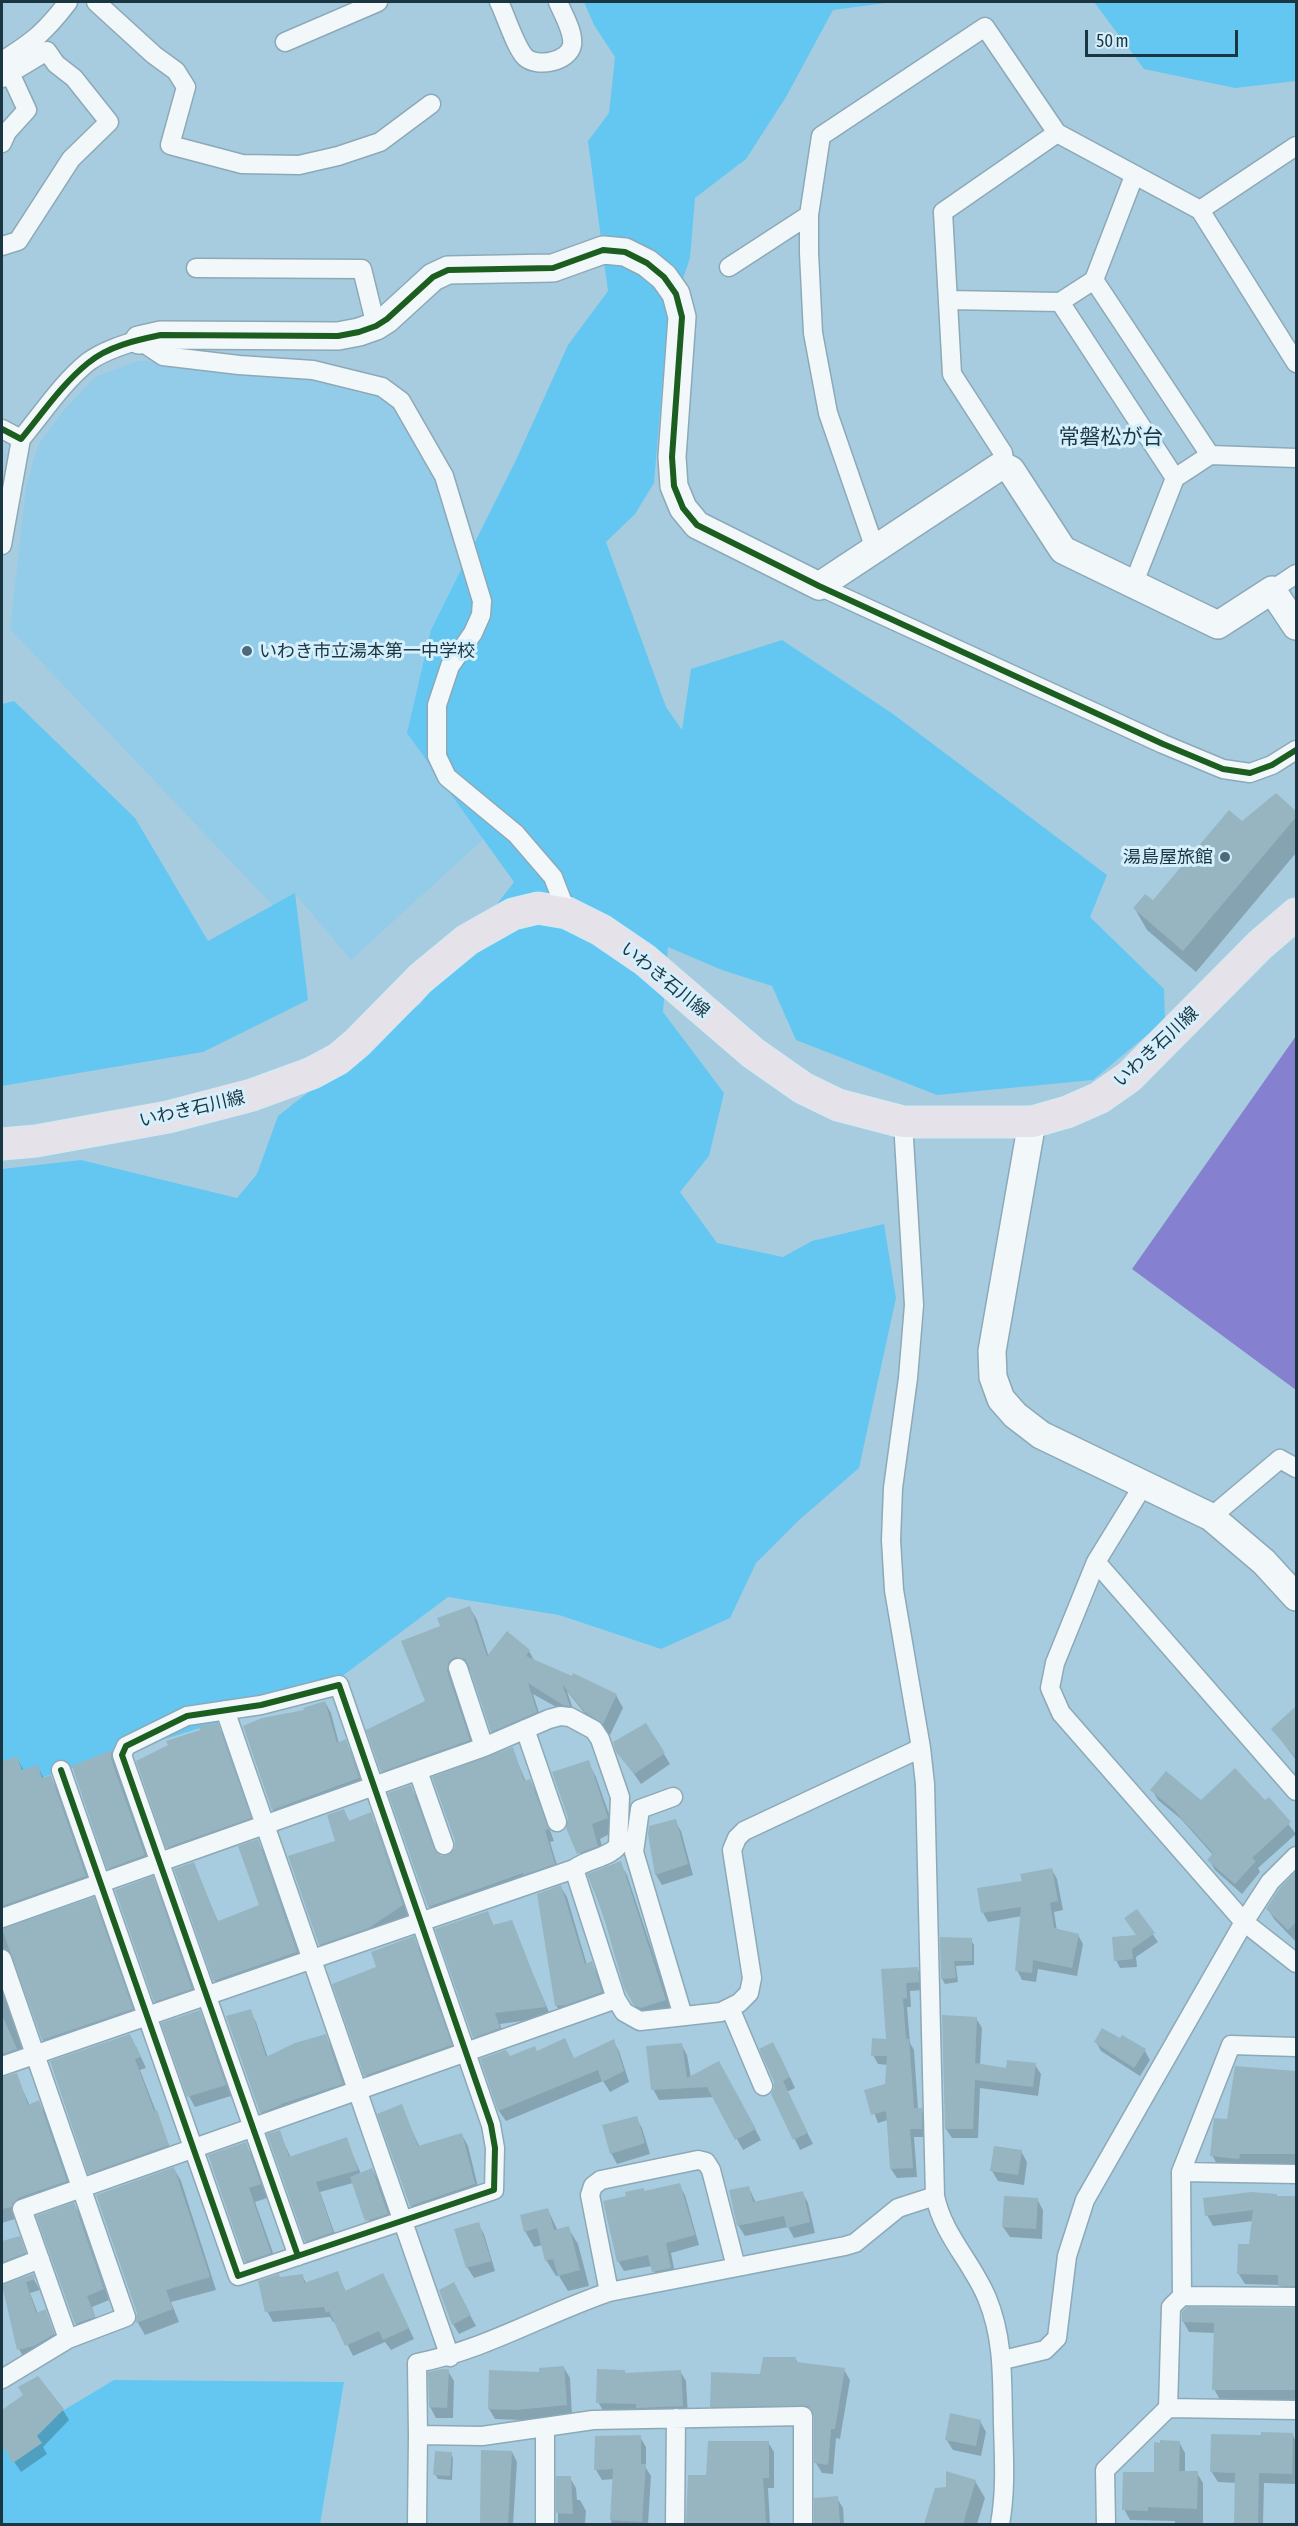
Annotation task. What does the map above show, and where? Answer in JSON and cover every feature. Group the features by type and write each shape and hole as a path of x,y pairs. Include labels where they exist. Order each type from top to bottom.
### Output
{"main road":[{"name":"いわき石川線","path":"2,1144 36,1141 168,1117 252,1095 312,1073 338,1059 357,1043 421,978 467,940 513,914 538,908 567,913 601,930 645,960 753,1053 804,1088 838,1105 903,1122 1032,1122 1067,1112 1099,1098 1129,1077 1260,945 1296,914"}],"street":[{"path":"4,71 68,2"},
{"path":"96,2 154,55 176,71 186,87 170,145 242,164 299,165 338,156 380,142 431,104"},
{"path":"285,42 378,2"},
{"path":"499,2 524,56 532,62 543,63 564,57 572,49 572,38 558,2"},
{"path":"875,549 828,413 813,333 809,214 821,136 985,27 1057,133 1200,210 1296,363"},
{"path":"2,246 18,241 71,159 109,122 74,78 56,64 47,51 4,71"},
{"path":"2,143 7,132 27,110 4,71"},
{"path":"1005,467 1003,453 952,374 943,212 1057,133"},
{"path":"1200,210 1296,146"},
{"path":"948,300 1060,302 1094,280 1134,176"},
{"path":"729,267 809,214"},
{"path":"2,545 21,439 89,362 112,349 161,335 338,336 376,326 433,277 448,270 554,268 603,250 625,252 647,263 664,277 676,294 682,317 672,457 674,486 683,508 697,525 819,586 1163,744 1223,769 1250,773 1272,765 1296,750"},
{"path":"196,268 362,269 376,326"},
{"path":"1094,280 1210,455"},
{"path":"1060,302 1175,478"},
{"path":"139,340 163,356 239,365 313,370 382,387 401,401 444,476 482,601 481,615 450,666 437,705 437,756 447,777 516,834 553,877 567,913"},
{"path":"2,429 21,439"},
{"path":"1133,585 1175,478 1210,455 1296,458"},
{"path":"819,586 999,468 1005,467 1011,470 1063,550 1218,625 1296,573"},
{"path":"1272,590 1296,626"},
{"path":"903,1122 914,1305 908,1378 893,1488 891,1540 894,1590 925,1784 935,2196 946,2229 986,2295 996,2321 1003,2360 1005,2480 1000,2524"},
{"path":"1032,1122 992,1352 993,1377 1001,1399 1015,1415 1041,1435 1211,1517 1264,1562 1296,1597"},
{"path":"1211,1517 1280,1459 1296,1468"},
{"path":"1144,1484 1096,1562 1055,1663 1050,1688 1061,1713 1244,1922 1296,1963"},
{"path":"1096,1562 1296,1791"},
{"path":"458,1668 484,1747"},
{"path":"61,1770 237,2276 298,2256 494,2190 495,2148 491,2125 339,1685 261,1705 187,1716 126,1746 122,1755 298,2256"},
{"path":"225,1710 450,2357"},
{"path":"2,1918 484,1747 549,1719 570,1717 594,1730 600,1739 620,1797 618,1846 614,1852 584,1862 574,1869 2,2066"},
{"path":"525,1729 558,1822"},
{"path":"574,1869 616,1999 624,2012 640,2021 721,2012 739,2003 749,1993 752,1978 732,1851 737,1838 744,1831 921,1748"},
{"path":"418,1771 444,1845"},
{"path":"674,1797 640,1809 634,1852 683,2016"},
{"path":"1003,2360 1045,2350 1057,2338 1067,2256 1085,2200 1244,1922 1270,1882 1296,1856"},
{"path":"2,1959 126,2317 68,2339 2,2379"},
{"path":"68,2339 22,2209 616,1999"},
{"path":"730,2007 762,2086"},
{"path":"1106,2524 1105,2470 1168,2408 1171,2307 1182,2296 1181,2172 1231,2045 1296,2047"},
{"path":"609,2292 590,2195 593,2186 601,2180 698,2160 706,2162 711,2170 736,2267"},
{"path":"1181,2172 1296,2174"},
{"path":"417,2524 417,2364 450,2357 577,2303 609,2292 855,2242 898,2208 935,2196"},
{"path":"2,2274 40,2259"},
{"path":"1182,2296 1296,2297"},
{"path":"1168,2408 1296,2410"},
{"path":"418,2435 482,2436 593,2420 803,2416 803,2524"},
{"path":"675,2524 676,2418"},
{"path":"545,2427 545,2524"}],"shaded area":[{"path":"584,2 894,2 833,10 786,97 746,159 695,198 690,258 667,326 654,483 635,514 606,542 666,707 682,730 691,669 782,640 893,714 1107,875 1090,917 1164,989 1165,1020 1093,1080 937,1095 796,1040 772,986 722,970 668,947 663,1012 724,1093 709,1156 680,1192 717,1243 783,1257 812,1241 884,1224 896,1298 859,1468 798,1521 756,1563 730,1618 661,1649 559,1615 448,1597 325,1689 2,1790 2,1169 81,1160 237,1198 257,1174 278,1116 420,1004 514,882 407,733 431,630 516,460 568,345 608,291 588,141 609,113 615,57 594,25"},
{"path":"1094,2 1296,2 1296,81 1235,88 1144,69"},
{"name":"いわき市立湯本第一中学校","path":"138,361 362,370 387,387 448,503 474,600 488,835 351,960 295,894 275,908 10,629 26,487 38,445 64,410 95,377"},
{"path":"14,701 135,818 208,941 295,893 308,1000 203,1052 2,1086 2,704"},
{"path":"1296,1036 1296,1390 1132,1269"},
{"path":"114,2380 344,2382 320,2524 2,2524 2,2444 4,2446"}],"building":[{"name":"湯島屋旅館","path":"1276,793 1296,811 1296,817 1183,951 1133,908 1145,894 1153,900 1229,810 1242,821"},
{"path":"470,1606 487,1656 507,1631 530,1650 526,1656 572,1676 573,1673 617,1694 603,1724 585,1712 562,1684 570,1706 563,1705 528,1683 537,1712 491,1732 468,1664 465,1659 455,1657 449,1661 447,1671 470,1740 381,1772 366,1730 425,1701 401,1641 440,1626 437,1618"},
{"path":"325,1701 337,1743 346,1739 359,1778 272,1810 243,1726 262,1718 304,1710 303,1708"},
{"path":"1296,1706 1296,1758 1271,1729"},
{"path":"218,1723 251,1818 166,1848 136,1761 168,1745 166,1741 200,1730 199,1726"},
{"path":"646,1723 665,1753 634,1774 616,1752 613,1742"},
{"path":"513,1747 524,1781 530,1779 549,1829 545,1830 555,1864 428,1907 388,1793 411,1785 434,1849 441,1856 448,1855 455,1848 455,1841 432,1777"},
{"path":"112,1750 111,1759 145,1855 107,1869 72,1766"},
{"path":"17,1756 22,1770 38,1765 42,1778 51,1775 86,1876 2,1906 2,1762"},
{"path":"589,1760 608,1818 592,1824 598,1846 577,1854 566,1828 568,1818 552,1772"},
{"path":"1235,1768 1265,1800 1269,1797 1291,1822 1252,1858 1256,1861 1235,1884 1207,1860 1213,1853 1173,1809 1150,1790 1166,1771 1201,1800"},
{"path":"344,1809 349,1821 371,1812 403,1905 369,1928 319,1945 288,1856 335,1841 327,1815"},
{"path":"676,1819 688,1864 655,1875 648,1834 649,1826"},
{"path":"258,1839 297,1952 213,1981 174,1869 194,1862 217,1921 221,1920 259,1905 238,1846"},
{"path":"621,1861 666,2000 640,2008 633,2004 624,1988 602,1911 587,1874"},
{"path":"1052,1868 1058,1901 1050,1903 1054,1928 1079,1934 1072,1968 1033,1960 1032,1973 1015,1971 1021,1907 981,1913 977,1888 1022,1881 1020,1874"},
{"path":"1296,1871 1296,1922 1288,1930 1266,1909 1279,1889"},
{"path":"153,1876 192,1989 154,2002 115,1890"},
{"path":"561,1885 585,1964 592,1961 602,1992 566,2005 555,2006 537,1894"},
{"path":"94,1897 133,2009 42,2040 2,1929"},
{"path":"1137,1909 1155,1933 1132,1949 1133,1959 1114,1961 1112,1937 1136,1935 1124,1918"},
{"path":"488,1911 493,1925 512,1920 546,2007 495,2013 500,2028 473,2038 435,1929"},
{"path":"414,1936 452,2045 364,2076 332,1984 376,1967 371,1952"},
{"path":"940,1937 972,1938 972,1961 954,1961 956,1978 941,1979"},
{"path":"918,1967 919,1982 906,1983 907,1998 903,1999 906,2039 909,2039 914,2108 922,2108 922,2129 910,2129 913,2168 890,2169 886,2111 871,2115 864,2090 885,2084 887,2056 871,2056 872,2038 886,2039 881,1969"},
{"path":"251,2009 266,2057 295,2043 326,2034 343,2084 260,2113 226,2016"},
{"path":"200,2010 226,2085 187,2097 161,2023"},
{"path":"2,2015 17,2049 2,2054"},
{"path":"942,2015 977,2017 975,2063 1006,2068 1007,2060 1036,2063 1033,2087 975,2080 973,2129 945,2129"},
{"path":"1102,2028 1120,2038 1122,2035 1146,2049 1134,2068 1094,2042"},
{"path":"130,2034 141,2057 135,2059 169,2145 88,2174 50,2061"},
{"path":"565,2038 574,2058 614,2039 624,2071 602,2082 598,2070 498,2111 480,2059 506,2050 510,2056 535,2046 537,2051"},
{"path":"773,2042 790,2077 783,2081 808,2133 793,2140 771,2094 774,2082 759,2049"},
{"path":"682,2043 687,2078 719,2061 756,2129 735,2140 707,2087 651,2090 646,2046"},
{"path":"1235,2066 1296,2071 1296,2154 1240,2154 1239,2159 1210,2156 1214,2118 1227,2119"},
{"path":"17,2073 28,2105 39,2100 67,2181 18,2198 11,2207 2,2209 2,2077"},
{"path":"402,2104 418,2146 462,2133 475,2184 410,2206 377,2114"},
{"path":"637,2116 645,2143 610,2154 602,2125"},
{"path":"280,2130 289,2157 347,2137 358,2170 316,2182 333,2232 305,2242 267,2134"},
{"path":"246,2142 261,2184 249,2188 271,2253 245,2262 208,2155"},
{"path":"994,2146 1022,2150 1018,2175 990,2171"},
{"path":"174,2167 210,2277 166,2290 173,2309 136,2323 137,2313 96,2195"},
{"path":"372,2168 388,2214 365,2221 350,2177"},
{"path":"680,2183 695,2235 666,2243 671,2268 652,2272 648,2255 617,2262 603,2201 626,2196 625,2192 644,2188 644,2191"},
{"path":"749,2186 753,2202 803,2191 810,2222 787,2228 784,2216 737,2226 729,2190"},
{"path":"1251,2192 1296,2196 1296,2286 1278,2286 1278,2275 1237,2274 1238,2244 1249,2244 1253,2210 1205,2216 1203,2198"},
{"path":"1004,2196 1038,2198 1036,2229 1002,2227"},
{"path":"74,2202 104,2289 87,2296 95,2317 75,2324 36,2216"},
{"path":"548,2208 554,2230 569,2226 580,2270 558,2276 553,2259 545,2261 537,2228 524,2232 520,2215"},
{"path":"479,2222 491,2261 466,2268 454,2229"},
{"path":"20,2236 26,2253 2,2262 2,2241"},
{"path":"338,2271 345,2291 383,2273 409,2328 383,2340 379,2331 345,2346 329,2311 326,2313 324,2307 265,2312 258,2281 279,2274 280,2277 303,2274 304,2283"},
{"path":"33,2274 35,2279 26,2282 36,2313 46,2309 54,2334 34,2346 17,2350 2,2285"},
{"path":"454,2282 471,2315 452,2325 439,2290"},
{"path":"1187,2307 1296,2308 1296,2390 1212,2390 1214,2323 1182,2322 1182,2312"},
{"path":"763,2357 796,2357 796,2362 845,2368 835,2429 831,2429 828,2465 814,2463 814,2416 808,2406 710,2407 711,2372 760,2374"},
{"path":"564,2366 567,2405 515,2410 488,2409 489,2370 539,2372 539,2368"},
{"path":"449,2369 447,2408 429,2407 428,2372"},
{"path":"597,2369 625,2370 625,2373 681,2370 683,2406 636,2408 636,2404 596,2403"},
{"path":"38,2376 64,2409 37,2436 42,2443 13,2463 2,2445 2,2410 23,2395 18,2387"},
{"path":"950,2413 981,2420 976,2446 945,2440"},
{"path":"1261,2432 1293,2433 1292,2474 1259,2473 1258,2524 1234,2524 1235,2473 1210,2472 1211,2434 1261,2435"},
{"path":"641,2435 641,2464 646,2464 642,2522 610,2520 613,2469 594,2470 595,2436"},
{"path":"1160,2440 1180,2441 1179,2471 1198,2471 1197,2509 1148,2507 1148,2511 1122,2510 1123,2472 1154,2472 1154,2442 1160,2443"},
{"path":"708,2441 769,2441 769,2478 763,2478 766,2524 686,2524 688,2475 706,2475"},
{"path":"481,2450 512,2451 508,2524 480,2524"},
{"path":"435,2451 452,2452 450,2476 433,2475"},
{"path":"946,2471 976,2480 963,2524 924,2524 935,2488 946,2487"},
{"path":"556,2476 571,2476 573,2514 556,2513"},
{"path":"838,2496 840,2524 814,2524 814,2498"}],"cycle path":[{"path":"2,429 21,439 79,371 104,352 133,342 161,335 338,336 376,326 387,319 433,277 448,270 553,268 603,250 625,252 647,263 664,277 676,294 682,317 672,457 674,486 683,508 697,525 819,586 1163,744 1223,769 1250,773 1272,765 1296,750"},
{"path":"61,1770 238,2276 494,2190 495,2148 491,2125 339,1685 261,1705 187,1716 126,1746 122,1755 298,2256"}],"place":[{"name":"いわき市立湯本第一中学校","path":"247,651"},
{"name":"湯島屋旅館","path":"1225,857"}],"district":[{"name":"常磐松が台","path":"1111,437"}]}
